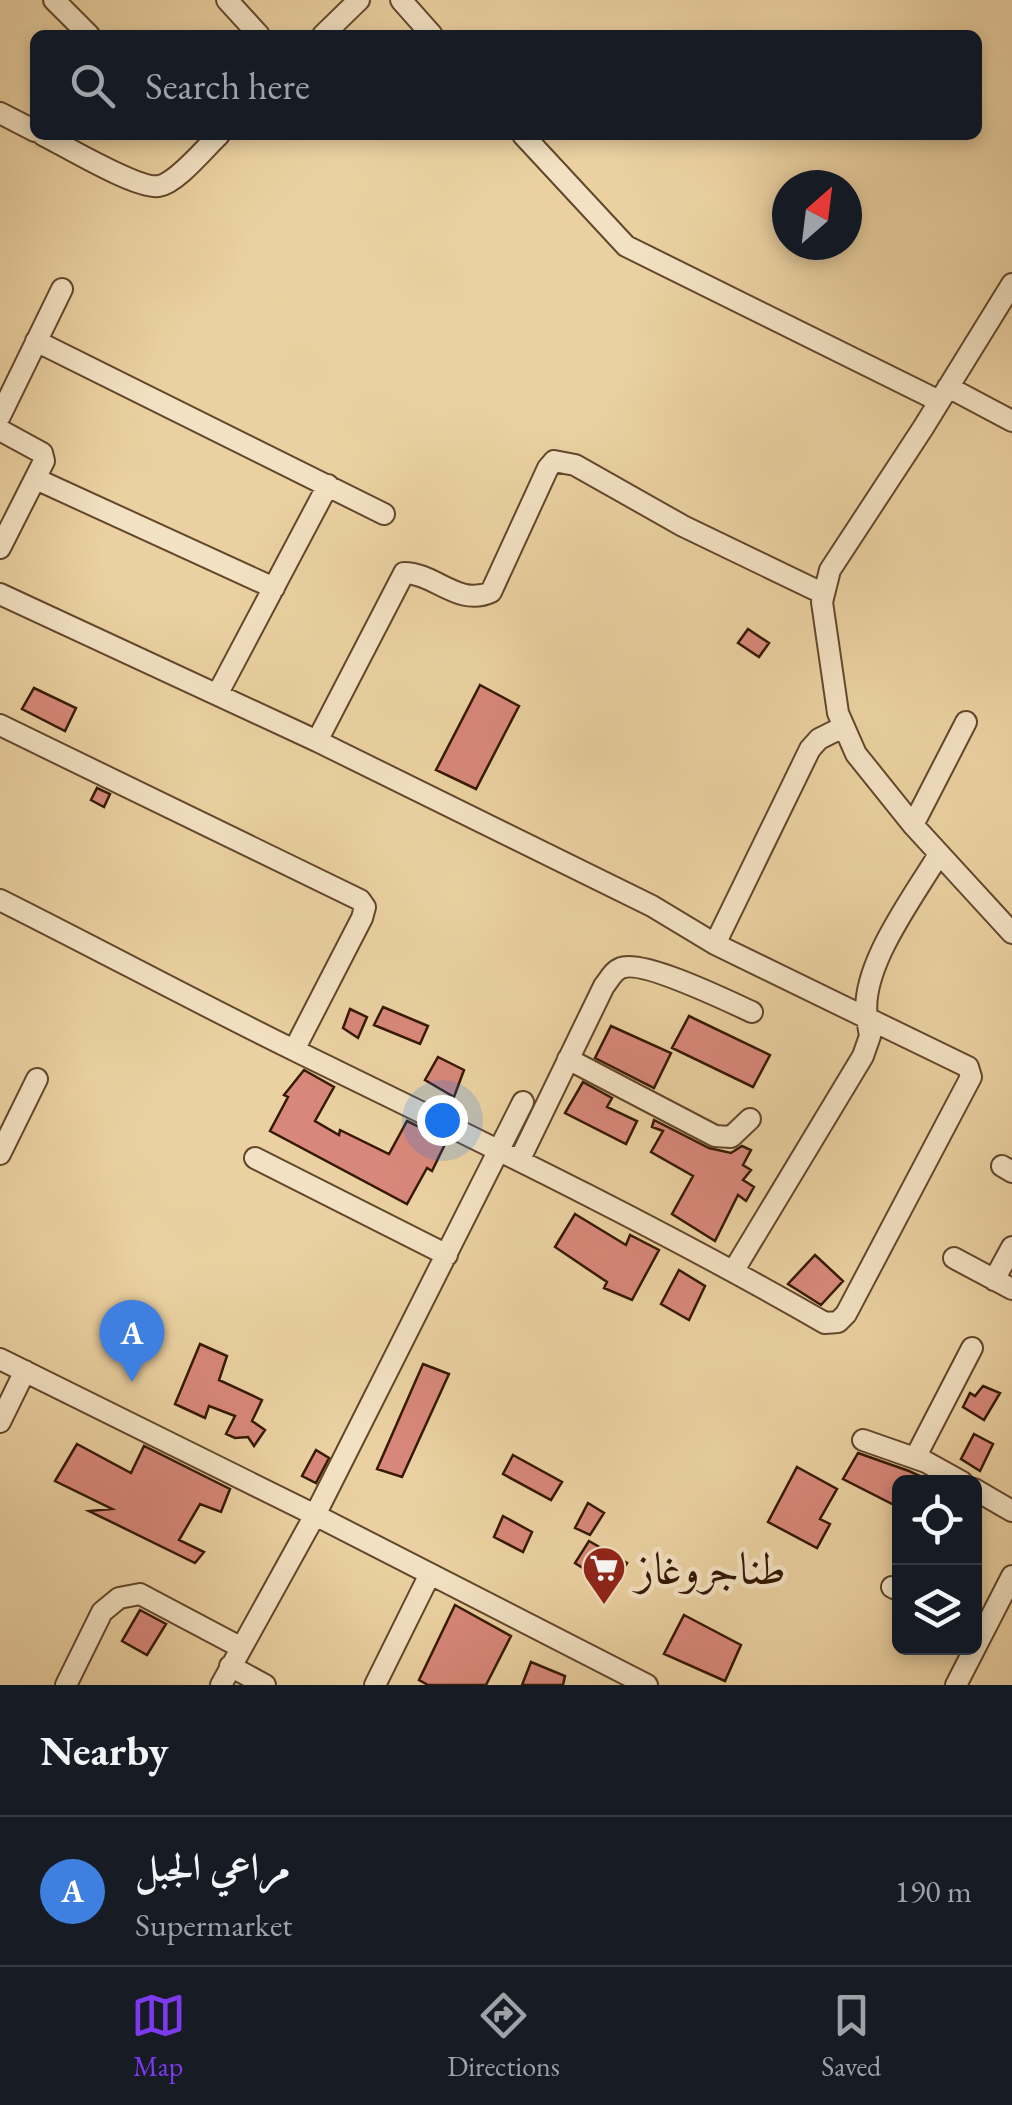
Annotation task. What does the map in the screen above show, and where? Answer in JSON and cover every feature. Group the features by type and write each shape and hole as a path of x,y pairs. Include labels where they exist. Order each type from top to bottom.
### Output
{"street":[{"path":"54,0 84,30"},
{"path":"227,0 255,30"},
{"path":"328,30 359,0"},
{"path":"400,0 427,30"},
{"path":"0,113 30,128"},
{"path":"53,140 139,184 158,186 172,179 196,143"},
{"path":"528,140 626,246 943,394 1012,420"},
{"path":"1012,284 830,570 822,593 842,727 864,766 913,826 1012,933"},
{"path":"0,416 62,289"},
{"path":"36,341 384,514"},
{"path":"0,430 42,453 44,460 0,548"},
{"path":"318,741 404,573 416,574 468,597 491,592 554,462 575,465 683,526 822,593"},
{"path":"36,479 274,588"},
{"path":"218,693 328,484"},
{"path":"0,594 218,693 652,906 715,944 968,1067 971,1077 846,1314 838,1322 824,1323 734,1270 510,1154 294,1050 0,900"},
{"path":"913,826 966,722"},
{"path":"0,725 360,900 365,907 362,918 294,1050"},
{"path":"715,944 810,749 819,739 842,727"},
{"path":"734,1270 863,1056 870,1036 864,1000 870,977 938,854"},
{"path":"266,1685 225,1676 316,1515 447,1255 568,1060 604,986 621,968 632,966 670,977 752,1012"},
{"path":"568,1060 716,1136 731,1138 750,1119"},
{"path":"0,1154 37,1079"},
{"path":"510,1154 523,1102"},
{"path":"255,1158 447,1255"},
{"path":"954,1258 1003,1285 1012,1247"},
{"path":"915,1458 972,1348"},
{"path":"0,1359 647,1685"},
{"path":"0,1422 25,1371"},
{"path":"864,1440 948,1475"},
{"path":"982,1494 1012,1511"},
{"path":"375,1685 430,1574"},
{"path":"982,1627 1012,1576"},
{"path":"66,1685 102,1612 119,1598 140,1594 240,1647"},
{"path":"956,1685 969,1655"}],"building":[{"path":"748,629 769,643 759,657 738,643"},
{"path":"480,685 519,706 476,789 436,770"},
{"path":"34,688 76,708 65,731 22,709"},
{"path":"97,788 110,794 104,807 91,800"},
{"path":"383,1007 428,1026 420,1044 374,1025"},
{"path":"350,1009 367,1017 358,1038 343,1028"},
{"path":"689,1016 770,1055 753,1087 672,1048"},
{"path":"611,1026 671,1053 654,1088 595,1058"},
{"path":"438,1057 464,1070 454,1097 425,1080"},
{"path":"304,1070 334,1087 315,1121 339,1135 340,1130 389,1154 407,1121 447,1140 432,1171 427,1168 407,1204 270,1131 288,1097 284,1095"},
{"path":"583,1082 612,1098 607,1107 637,1121 626,1144 565,1113"},
{"path":"654,1120 709,1148 731,1153 742,1146 751,1150 743,1165 751,1170 743,1180 754,1187 746,1201 738,1195 715,1241 672,1214 693,1176 651,1152 663,1131 652,1127"},
{"path":"575,1214 626,1245 630,1235 659,1250 632,1300 604,1288 607,1282 555,1247"},
{"path":"815,1255 843,1281 821,1305 788,1284"},
{"path":"679,1270 705,1286 689,1320 661,1304"},
{"path":"200,1344 227,1356 219,1380 262,1400 252,1421 265,1430 254,1446 248,1437 226,1434 235,1416 209,1406 205,1418 175,1404"},
{"path":"423,1364 449,1374 402,1477 377,1469"},
{"path":"983,1386 1000,1393 984,1420 963,1407 970,1393 975,1396"},
{"path":"974,1434 993,1444 980,1471 961,1459"},
{"path":"77,1444 131,1473 144,1446 230,1489 221,1512 200,1504 179,1540 204,1552 195,1563 89,1511 112,1509 55,1481"},
{"path":"316,1450 329,1458 316,1483 302,1476"},
{"path":"858,1453 918,1475 892,1475 892,1504 843,1479"},
{"path":"513,1455 562,1482 551,1500 503,1474"},
{"path":"797,1467 837,1489 820,1519 830,1524 817,1548 768,1522"},
{"path":"588,1503 604,1513 590,1535 575,1528"},
{"path":"503,1516 532,1532 523,1552 494,1537"},
{"path":"589,1541 627,1563 613,1587 575,1563"},
{"path":"455,1605 511,1636 486,1685 428,1685 419,1680"},
{"path":"140,1610 166,1624 147,1655 122,1641"},
{"path":"684,1615 741,1645 725,1681 664,1654"},
{"path":"531,1662 565,1676 563,1685 522,1685"}],"place":[{"name":"مراعي الجبل","path":"132,1382"},
{"name":"طناجروغاز","path":"604,1606"}]}
